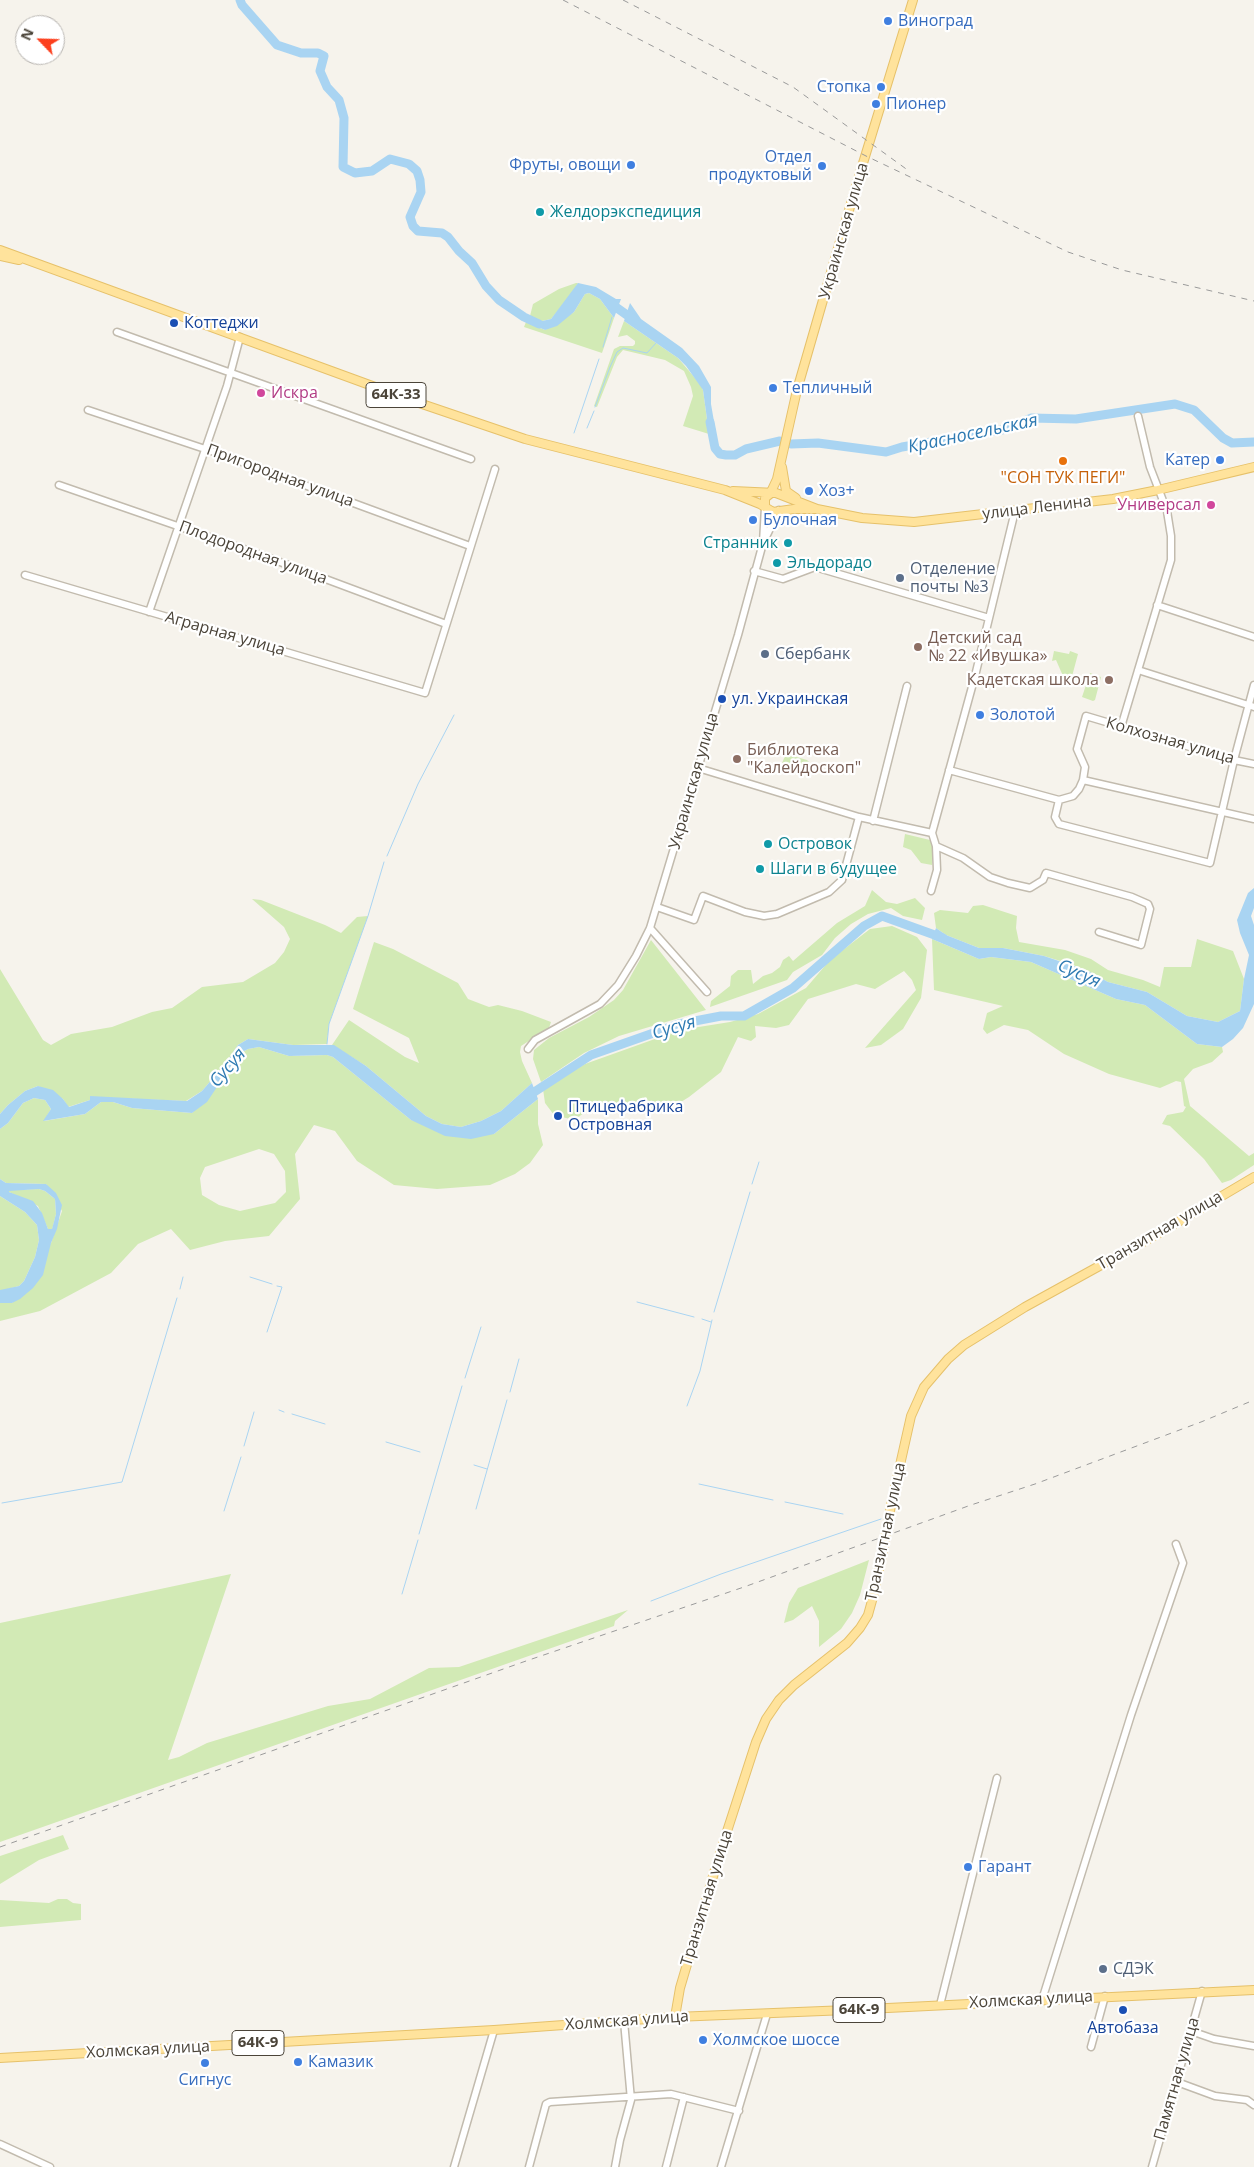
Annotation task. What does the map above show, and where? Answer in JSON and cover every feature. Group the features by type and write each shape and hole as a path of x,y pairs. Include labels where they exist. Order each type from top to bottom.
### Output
{"main road":[{"name":"Украинская улица","path":"765,507 764,500 770,494 782,460 797,390 913,0"},
{"name":"64К-33","path":"0,250 240,337"},
{"path":"0,256 29,261"},
{"name":"улица Ленина","path":"240,337 419,403 525,439 725,490 765,507 770,511 817,510"},
{"name":"Украинская улица","path":"779,510 783,505 782,460"},
{"path":"752,492 763,489 770,484 782,460"},
{"path":"782,460 786,491 817,510"},
{"name":"улица Ленина","path":"725,490 776,493 782,498 817,510 862,518 914,522 1113,498 1158,490 1254,467"},
{"name":"Транзитная улица","path":"675,2017 680,1988 719,1856 756,1742 766,1719 779,1700 847,1643 860,1628 871,1606 891,1505 914,1408 924,1387 948,1359 964,1345 1024,1308 1161,1232 1254,1177"},
{"name":"Холмская улица","path":"0,2058 494,2030 675,2017 1254,1990"}],"street":[{"path":"117,332 471,460"},
{"path":"150,612 231,372 240,337"},
{"name":"Пригородная улица","path":"88,410 205,448 470,546"},
{"path":"1121,728 1171,560 1171,536 1168,519 1138,416"},
{"path":"446,624 495,469"},
{"name":"Плодородная улица","path":"59,485 446,624"},
{"name":"Украинская улица","path":"528,1049 534,1040 600,1004 618,985 650,928 763,543 765,507"},
{"path":"763,543 779,510"},
{"path":"931,891 937,870 936,846 932,833 989,618 1015,511"},
{"path":"754,571 783,579 814,567 989,618"},
{"name":"Аграрная улица","path":"25,575 425,693 446,624"},
{"path":"1157,605 1254,637"},
{"path":"1138,670 1251,706"},
{"path":"1059,800 1055,817 1059,824 1210,863 1234,760 1251,706 1254,685"},
{"path":"873,821 907,686"},
{"name":"Колхозная улица","path":"1083,780 1085,767 1077,749 1086,716 1121,728 1254,764"},
{"path":"698,768 873,821 932,833"},
{"path":"949,770 1059,800 1073,796 1083,780 1254,819"},
{"path":"657,906 694,920 703,896 745,912 764,916 777,914 829,892 842,880 859,817"},
{"path":"936,846 963,858 990,877 1008,883 1030,888 1043,880 1046,873 1132,897 1148,904 1150,909 1141,945 1099,932"},
{"path":"650,928 707,992"},
{"path":"1042,2000 1131,1715 1183,1563 1176,1544"},
{"path":"940,2005 997,1778"},
{"name":"Памятная улица","path":"1152,2167 1202,1991"},
{"path":"1091,2047 1105,1996"},
{"path":"721,2167 766,2014"},
{"path":"615,2167 620,2140 630,2109 624,2021"},
{"path":"454,2167 494,2030"},
{"path":"1191,2031 1214,2039 1254,2046"},
{"path":"1177,2082 1215,2096 1247,2100 1254,2105"},
{"path":"529,2167 546,2104 550,2102 671,2094 739,2111"},
{"path":"666,2167 684,2097"},
{"path":"0,2144 50,2167"}],"green space":[{"path":"578,283 573,293 551,319 542,321 530,316 533,304 559,289"},
{"path":"589,293 600,299 614,318 602,353 524,327 526,322 545,330 574,312 585,294"},
{"path":"624,321 678,358 701,385 709,434 683,426 693,396 691,387 684,371 665,360 623,350 617,357 597,407 594,406 614,349 620,346 633,346 635,344 635,341 627,335 618,337"},
{"path":"1054,651 1069,654 1070,651 1078,654 1071,680 1061,677 1063,676 1056,660 1052,661"},
{"path":"1090,673 1101,677 1095,700 1093,701 1082,697"},
{"path":"786,754 807,760 809,762 806,769 804,771 783,765"},
{"path":"905,834 930,840 933,846 932,865 921,863 911,850 903,847"},
{"path":"872,890 886,902 897,904 915,898 925,908 922,920 903,916 891,908 868,914 851,924 835,938 822,955 793,972 787,980 710,1007 711,1001 730,986 731,976 738,970 751,970 753,984 780,967 783,960 789,956 793,961 837,923 865,906"},
{"path":"252,899 261,900 341,933 357,917 368,916 329,1024 327,1044 293,1045 248,1039 238,1045 226,1063 202,1091 186,1101 90,1097 90,1100 68,1107 63,1099 38,1086 25,1091 0,1114 0,969 43,1040 51,1045 71,1034 112,1027 152,1012 172,1008 202,987 243,982 275,963 284,952 290,939 284,927"},
{"path":"983,905 1017,916 1016,928 1019,942 1065,950 1091,959 1108,970 1160,987 1164,967 1191,967 1197,939 1233,951 1244,979 1240,1011 1218,1022 1187,1016 1147,992 1108,982 1086,970 1067,963 1044,956 1003,948 979,948 946,935 936,928 934,913 940,910 968,913 973,906"},
{"path":"892,926 917,937 927,950 921,998 903,1029 881,1045 865,1048 916,990 912,980 904,971 875,989 856,984 808,999 789,1025 776,1028 755,1026 756,1037 751,1041 738,1037 721,1072 689,1097 663,1113 614,1104 597,1104 574,1120 554,1115 545,1103 543,1089 585,1064 680,1030 730,1022 758,1014 806,988 830,960 870,929"},
{"path":"932,939 979,959 991,957 1031,962 1116,999 1145,1005 1197,1044 1222,1047 1223,1052 1212,1062 1193,1069 1184,1079 1190,1106 1249,1156 1254,1153 1254,1165 1231,1180 1222,1183 1204,1159 1170,1126 1162,1124 1167,1115 1183,1112 1186,1107 1184,1106 1181,1082 1176,1081 1160,1088 1109,1074 1064,1054 1028,1030 1004,1025 987,1034 983,1029 987,1013 1003,1006 934,990"},
{"path":"651,940 706,1010 619,1036 584,1053 541,1082 533,1059 534,1050 549,1038 589,1017 614,1000 623,990"},
{"path":"374,942 393,949 458,983 468,999 489,1007 498,1005 522,1011 551,1022 549,1028 521,1046 522,1061 532,1083 501,1111 481,1121 461,1127 442,1124 426,1116 366,1066 332,1045 349,1020 405,1057 419,1063 409,1038 353,1009"},
{"path":"259,1047 289,1056 327,1055 333,1057 411,1120 494,1134 538,1099 538,1124 543,1145 530,1163 515,1174 490,1185 437,1189 394,1185 357,1161 335,1131 314,1125 295,1154 300,1199 269,1236 225,1241 190,1250 171,1229 138,1244 111,1273 40,1311 0,1321 0,1303 12,1303 51,1243 62,1211 46,1184 6,1183 0,1179 0,1129 8,1123 23,1103 34,1098 45,1100 51,1109 44,1121 85,1114 101,1102 113,1102 132,1108 192,1113 230,1070 239,1054 248,1049","holes":["259,1149 274,1154 285,1171 286,1192 275,1203 240,1211 219,1205 202,1195 200,1178 205,1167"]},
{"path":"39,1189 55,1199 56,1214 52,1230 48,1229 38,1206 9,1192 9,1190"},
{"path":"0,1196 25,1212 37,1225 39,1240 35,1257 24,1281 19,1286 4,1290 0,1290"},
{"path":"869,1560 860,1595 852,1613 841,1629 819,1647 819,1621 812,1606 793,1620 784,1623 789,1603 798,1588"},
{"path":"231,1574 168,1760 179,1757 207,1743 328,1706 370,1699 429,1668 459,1667 628,1610 615,1621 614,1626 0,1842 0,1623"},
{"path":"63,1835 69,1849 39,1860 0,1884 0,1856"},
{"path":"58,1899 67,1899 73,1903 81,1904 81,1920 0,1927 0,1900 49,1903"}],"water":[{"path":"578,283 596,287 616,299 621,299 614,318 600,299 589,293 585,294 574,312 557,326 545,330 526,322 530,316 542,321 551,319"},
{"path":"630,303 641,319 682,348 699,366 711,387 711,404 716,433 709,434 703,390 686,366 678,358 624,321"},
{"path":"1254,888 1254,908 1251,916 1254,925 1254,1004 1243,1028 1222,1047 1197,1044 1145,1005 1116,999 1031,962 991,957 979,959 932,939 936,928 946,935 979,948 1003,948 1044,956 1086,970 1108,982 1147,992 1187,1016 1218,1022 1240,1011 1249,955 1237,920 1248,893"},
{"path":"248,1039 293,1045 334,1045 366,1066 426,1116 442,1124 461,1127 481,1121 501,1111 532,1083 538,1099 494,1134 471,1139 445,1136 411,1120 333,1057 327,1055 289,1056 259,1047 248,1049 239,1054 207,1102 192,1113 132,1108 113,1102 101,1102 85,1114 43,1121 51,1109 45,1100 34,1098 23,1103 8,1123 0,1129 0,1114 25,1091 38,1086 53,1090 69,1107 90,1100 90,1096 187,1101 202,1091 226,1063 238,1045"},
{"path":"0,1179 6,1183 46,1184 56,1193 62,1205 43,1275 33,1288 12,1303 0,1303 0,1290 19,1286 24,1281 35,1257 39,1240 37,1225 25,1212 0,1196","holes":["39,1189 55,1199 56,1214 52,1229 48,1229 42,1213 33,1201 9,1192"]}],"waterway":[{"name":"Красносельская","path":"240,0 242,5 277,45 301,53 318,53 324,56 320,71 327,87 339,100 344,118 343,167 355,173 372,171 390,159 409,164 417,171 421,192 410,217 413,226 418,231 442,233 448,237 472,263 486,286 499,300 524,317 539,324"},
{"name":"Красносельская","path":"610,303 634,320"},
{"path":"603,347 612,317"},
{"path":"595,407 617,352 623,348 647,353 656,343"},
{"path":"574,433 599,359"},
{"name":"Красносельская","path":"710,422 715,448 720,454 735,455 746,449 780,441 791,444 818,443 886,452 902,447 1007,429 1031,418 1076,419 1175,404 1194,410 1223,438 1232,443 1254,442"},
{"path":"587,428 594,411"},
{"path":"387,856 418,784 454,715"},
{"path":"327,1044 329,1024 368,916 384,862"},
{"name":"Сусуя","path":"525,1098 591,1055 679,1024 721,1016 744,1016 793,988 864,926 882,916 943,938"},
{"path":"752,1184 759,1162"},
{"path":"714,1312 750,1192"},
{"path":"180,1289 183,1277"},
{"path":"250,1277 272,1284"},
{"path":"267,1332 282,1287 277,1286"},
{"path":"2,1503 122,1482 177,1298"},
{"path":"637,1302 694,1317"},
{"path":"702,1319 711,1322"},
{"path":"687,1406 700,1371 712,1320"},
{"path":"465,1378 481,1327"},
{"path":"510,1392 519,1359"},
{"path":"419,1534 462,1386"},
{"path":"476,1509 507,1400"},
{"path":"279,1410 284,1412"},
{"path":"244,1446 254,1412"},
{"path":"292,1414 325,1424"},
{"path":"386,1442 420,1452"},
{"path":"224,1511 241,1457"},
{"path":"474,1465 487,1469"},
{"path":"699,1484 773,1500"},
{"path":"785,1502 843,1514"},
{"path":"651,1601 721,1574 881,1519"},
{"path":"402,1594 418,1540"}],"railway":[{"path":"563,0 866,156 1068,252 1122,270 1254,301"},
{"path":"623,0 793,87 909,171"},
{"path":"0,1847 1035,1484 1201,1422 1254,1400"}],"place":[{"name":"Виноград","path":"888,21"},
{"name":"Стопка","path":"881,87"},
{"name":"Пионер","path":"876,104"},
{"name":"Фруты, овощи","path":"631,165"},
{"name":"Отдел продуктовый","path":"822,166"},
{"name":"Желдорэкспедиция","path":"540,212"},
{"name":"Коттеджи","path":"174,323"},
{"name":"Тепличный","path":"773,388"},
{"name":"Искра","path":"261,393"},
{"name":"Катер","path":"1220,460"},
{"name":"\"СОН ТУК ПЕГИ\"","path":"1063,461"},
{"name":"Хоз+","path":"809,491"},
{"name":"Универсал","path":"1211,505"},
{"name":"Булочная","path":"753,520"},
{"name":"Странник","path":"788,543"},
{"name":"Эльдорадо","path":"777,563"},
{"name":"Отделение почты №3","path":"900,578"},
{"name":"Детский сад № 22 «Ивушка»","path":"918,647"},
{"name":"Сбербанк","path":"765,654"},
{"name":"Кадетская школа","path":"1109,680"},
{"name":"ул. Украинская","path":"722,699"},
{"name":"Золотой","path":"980,715"},
{"name":"Библиотека \"Калейдоскоп\"","path":"737,759"},
{"name":"Островок","path":"768,844"},
{"name":"Шаги в будущее","path":"760,869"},
{"name":"Птицефабрика Островная","path":"558,1116"},
{"name":"Гарант","path":"968,1867"},
{"name":"СДЭК","path":"1103,1969"},
{"name":"Автобаза","path":"1123,2010"},
{"name":"Холмское шоссе","path":"703,2040"},
{"name":"Камазик","path":"298,2062"},
{"name":"Сигнус","path":"205,2063"}]}
